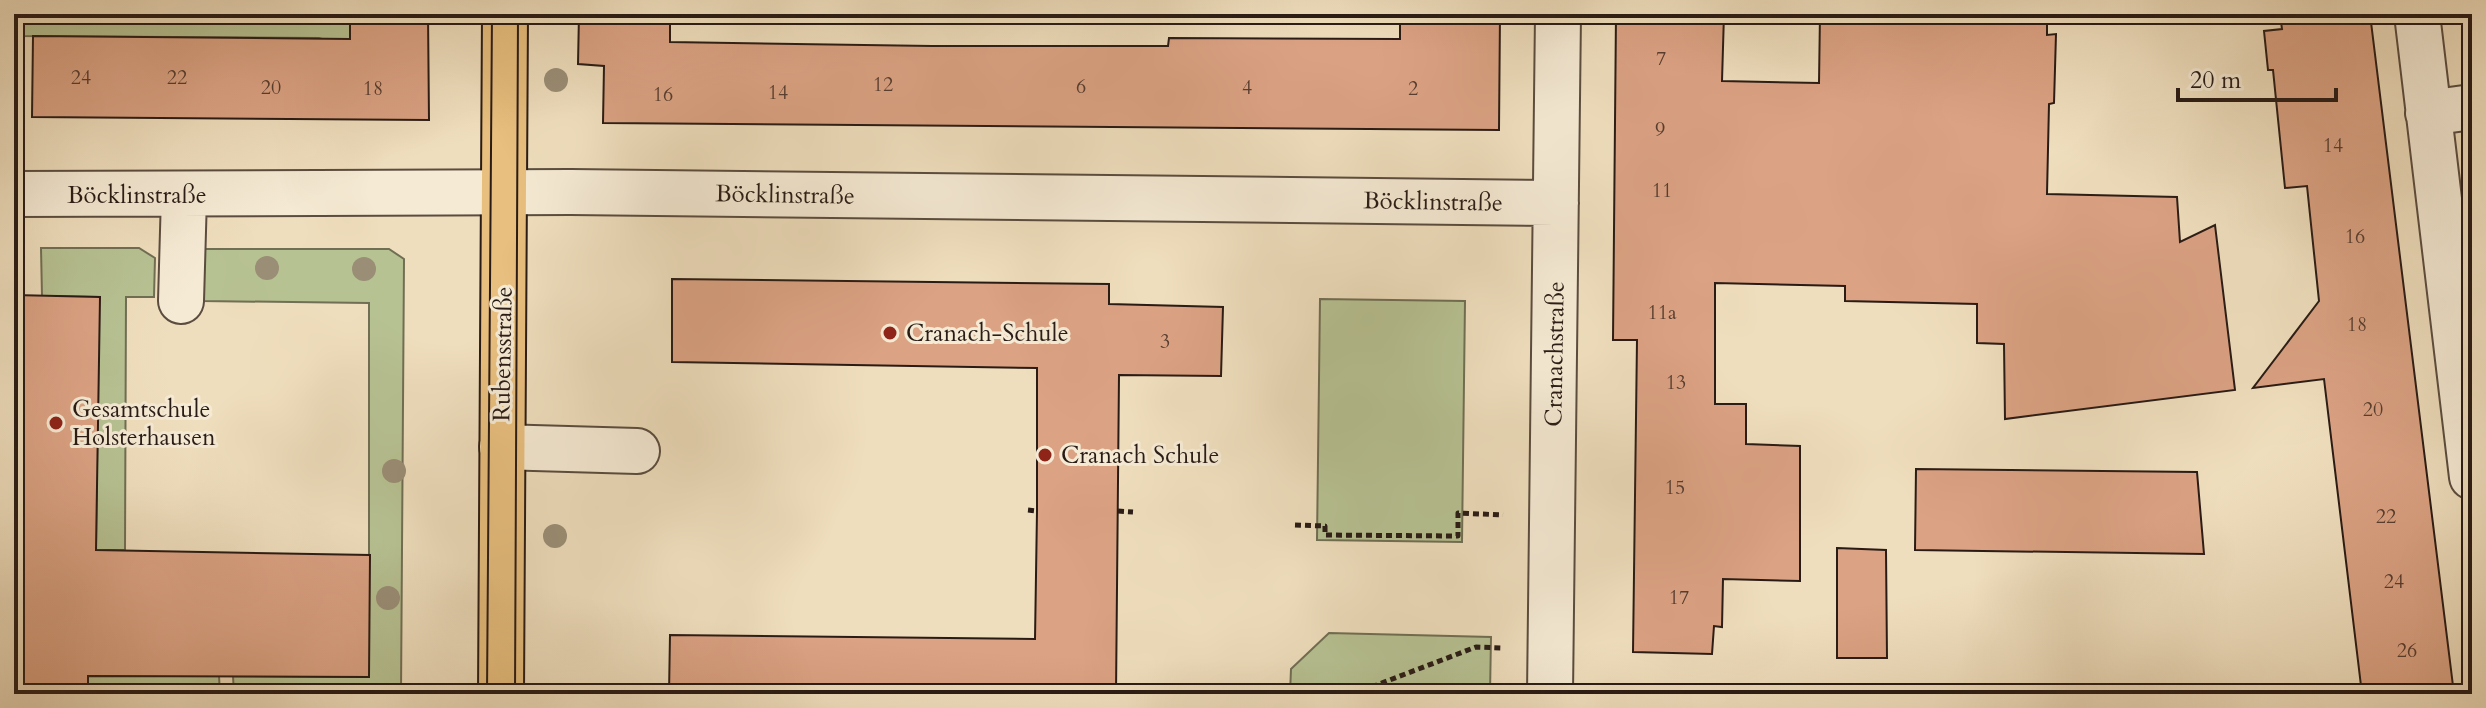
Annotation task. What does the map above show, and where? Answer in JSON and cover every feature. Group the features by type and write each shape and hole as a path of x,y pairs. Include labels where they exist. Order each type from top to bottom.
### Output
{"main road":[{"name":"Rubensstraße","path":"501,694 505,14"}],"street":[{"name":"Cranachstraße","path":"1550,694 1558,14"},
{"path":"2417,14 2472,477"},
{"path":"2428,113 2472,107"},
{"name":"Böcklinstraße","path":"14,194 505,194 1556,203"},
{"path":"181,301 184,196"},
{"path":"502,447 637,451"}],"path":[{"path":"1028,510 1037,511"},
{"path":"1118,511 1133,512"},
{"path":"1295,525 1325,526 1325,535 1458,536 1458,513 1504,515"},
{"path":"1353,694 1476,647 1502,648"}],"green space":[{"path":"14,14 350,14 350,24 372,56 319,38 14,36"},
{"path":"41,248 139,248 155,258 154,297 126,297 125,550 96,550 99,297 42,296"},
{"path":"203,249 389,249 404,259 401,694 234,694 233,676 369,677 369,303 202,301"},
{"path":"1320,299 1465,301 1462,542 1317,540"},
{"path":"1329,633 1491,637 1490,694 1290,694 1291,669"},
{"path":"88,675 219,676 220,694 88,694"}],"building":[{"path":"350,14 428,14 429,120 32,117 33,36 350,39"},
{"path":"579,14 670,14 670,42 1168,46 1169,38 1400,39 1400,19 1408,19 1408,14 1500,14 1499,130 603,123 604,66 578,64"},
{"path":"1616,14 1724,14 1722,81 1819,83 1820,14 2047,14 2047,35 2056,34 2054,103 2049,104 2047,194 2177,197 2180,242 2215,225 2235,390 2005,419 2004,344 1977,343 1977,304 1845,301 1845,286 1715,283 1715,404 1746,404 1746,444 1800,446 1800,581 1723,579 1722,627 1714,626 1712,654 1633,652 1637,340 1613,340"},
{"path":"2280,14 2370,14 2454,694 2362,694 2324,379 2253,388 2319,301 2307,186 2285,188 2273,70 2268,70 2264,31 2282,29"},
{"path":"672,279 1109,284 1109,304 1223,307 1221,376 1119,375 1116,694 669,694 670,635 1035,639 1037,511 1037,368 672,362"},
{"name":"Gesamtschule Holsterhausen","path":"14,295 100,297 96,550 370,555 369,677 88,676 88,694 14,694"},
{"path":"1916,469 2197,472 2204,554 1915,550"},
{"path":"1837,548 1886,550 1887,658 1837,658"}],"tram line":[{"path":"487,694 492,14"},
{"path":"515,694 518,14"}],"place":[{"name":"Cranach-Schule","path":"890,333"},
{"name":"Gesamtschule Holsterhausen","path":"56,423"},
{"name":"Cranach Schule","path":"1045,455"}]}
